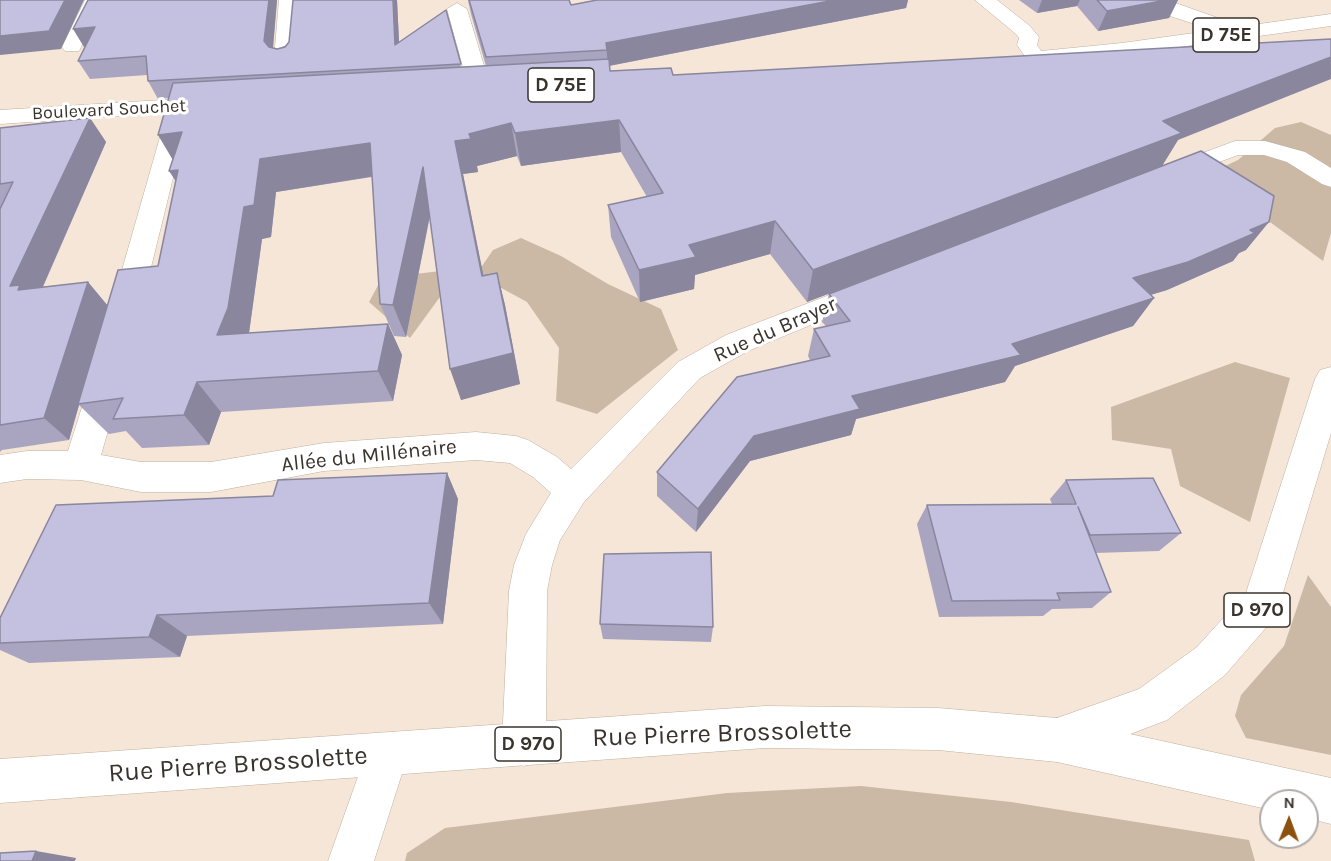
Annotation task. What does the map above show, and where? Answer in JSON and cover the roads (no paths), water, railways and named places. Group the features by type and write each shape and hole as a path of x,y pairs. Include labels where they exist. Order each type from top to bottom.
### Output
{"street":[{"path":"72,47 95,0"},
{"path":"284,59 289,0"},
{"path":"985,0 1023,30 1029,37 1027,45 1036,58"},
{"path":"1151,0 1243,43"},
{"path":"457,9 491,89 457,91"},
{"name":"D 75E","path":"1243,43 1331,20"},
{"path":"1014,59 1122,49 1199,56 1243,43"},
{"name":"Boulevard Souchet","path":"0,117 237,103"},
{"path":"81,466 116,347 180,106"},
{"path":"1147,182 1235,148 1265,148 1296,157 1331,179"},
{"name":"Rue du Brayer","path":"524,744 528,591 533,565 544,534 572,491 689,370 737,343 894,280"},
{"name":"D 970","path":"1057,740 1152,705 1211,661 1262,603 1331,379"},
{"name":"Allée du Millénaire","path":"0,469 27,465 81,466 141,477 210,477 324,457 476,446 516,450 545,466 572,491"},
{"name":"Rue Pierre Brossolette","path":"0,781 765,727 938,729 1057,740 1331,801"},
{"path":"351,861 386,755"}]}
